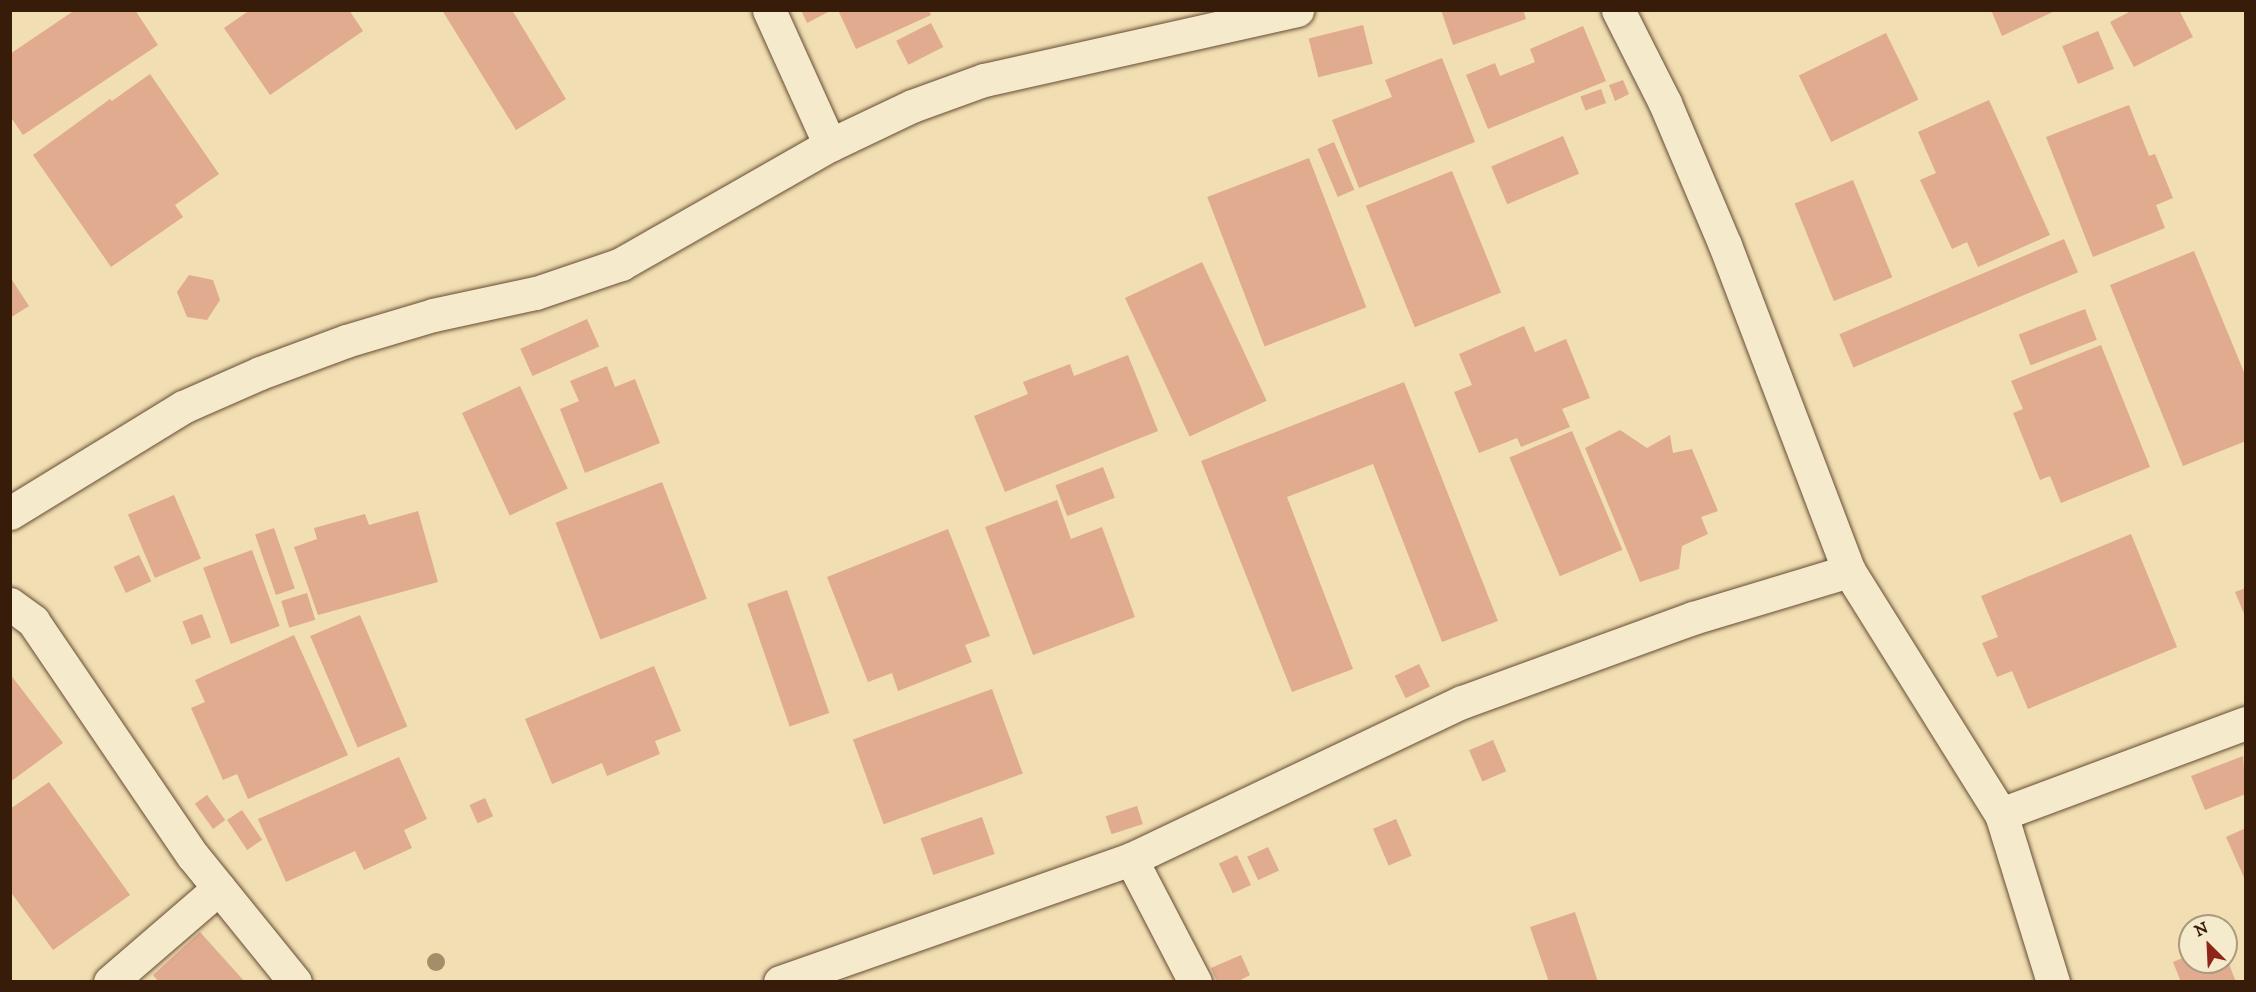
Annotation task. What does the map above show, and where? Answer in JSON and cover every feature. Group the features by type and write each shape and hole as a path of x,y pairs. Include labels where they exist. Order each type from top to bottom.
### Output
{"street":[{"path":"769,10 830,145"},
{"path":"10,513 183,407 346,341 433,315 536,293 621,264 830,145 912,106 984,80 1297,10"},
{"path":"1618,10 1665,104 1720,234 1850,571 2001,814 2053,981"},
{"path":"780,981 1131,859 1462,702 1693,618 1850,571"},
{"path":"10,604 33,621 193,856 295,981"},
{"path":"2001,814 2246,723"},
{"path":"1131,859 1195,981"},
{"path":"110,981 219,888"}],"building":[{"path":"75,10 135,10 158,45 23,135 10,116 10,54"},
{"path":"250,10 349,10 363,31 270,95 224,28"},
{"path":"442,10 512,10 566,99 516,130"},
{"path":"801,10 832,10 807,23"},
{"path":"838,10 929,10 931,15 856,49"},
{"path":"1441,10 1523,10 1526,19 1453,45"},
{"path":"1991,10 2057,10 2002,36"},
{"path":"2133,10 2179,10 2193,37 2134,67 2110,22"},
{"path":"931,23 943,47 909,65 896,41"},
{"path":"1363,25 1373,64 1318,77 1309,39"},
{"path":"1583,26 1606,81 1488,129 1466,75 1495,63 1500,76 1535,62 1530,49"},
{"path":"2098,31 2114,69 2078,84 2062,46"},
{"path":"1886,33 1918,100 1831,142 1799,76"},
{"path":"1442,58 1475,142 1359,188 1332,120 1392,97 1385,80"},
{"path":"150,74 219,174 175,205 183,217 111,267 33,155 110,99 112,101"},
{"path":"1623,80 1629,94 1615,101 1609,85"},
{"path":"1601,89 1606,103 1585,111 1580,97"},
{"path":"1989,100 2050,235 1978,267 1967,242 1952,249 1920,180 1936,173 1918,132"},
{"path":"2129,105 2149,156 2155,154 2173,198 2156,205 2165,228 2093,257 2046,137"},
{"path":"1563,136 1579,174 1507,204 1491,166"},
{"path":"1334,142 1354,190 1338,197 1317,149"},
{"path":"1309,158 1366,307 1265,346 1207,197"},
{"path":"1452,171 1501,292 1415,327 1366,206"},
{"path":"1853,180 1892,277 1834,301 1795,204"},
{"path":"2064,239 2078,272 1853,367 1839,334"},
{"path":"2194,251 2246,377 2246,441 2183,466 2110,285"},
{"path":"1202,262 1267,401 1190,437 1125,298"},
{"path":"189,275 213,280 220,300 207,320 187,317 177,292"},
{"path":"10,277 29,306 10,318"},
{"path":"2085,309 2097,340 2031,365 2019,334"},
{"path":"587,319 599,346 533,376 520,349"},
{"path":"1524,326 1535,352 1566,339 1590,398 1562,409 1570,427 1521,447 1517,438 1479,453 1454,392 1472,385 1459,354"},
{"path":"2101,345 2150,467 2061,503 2050,476 2040,480 2013,413 2023,409 2011,381"},
{"path":"1128,355 1158,431 1005,492 974,416 1028,394 1023,382 1070,364 1074,376"},
{"path":"607,366 615,387 635,379 660,443 585,473 560,409 579,401 570,381"},
{"path":"1404,382 1498,621 1442,642 1373,464 1287,497 1353,669 1292,692 1201,461"},
{"path":"520,386 568,488 510,515 462,413"},
{"path":"1620,430 1647,448 1670,435 1673,453 1692,449 1718,511 1701,517 1708,534 1682,546 1679,569 1640,582 1585,448"},
{"path":"1572,431 1622,550 1560,576 1509,458"},
{"path":"1103,467 1115,498 1067,516 1055,485"},
{"path":"662,482 707,599 600,640 556,523"},
{"path":"174,495 201,559 155,578 128,515"},
{"path":"1057,500 1071,539 1102,527 1135,617 1033,655 985,527"},
{"path":"418,511 438,582 318,615 294,547 317,539 314,528 365,514 369,525"},
{"path":"274,528 295,589 276,595 255,535"},
{"path":"948,529 990,636 965,645 972,662 898,691 892,673 868,682 827,577"},
{"path":"2131,534 2177,647 2028,709 2012,671 1997,677 1982,643 1998,637 1981,596"},
{"path":"252,550 280,626 231,644 203,568"},
{"path":"139,555 151,581 126,593 114,567"},
{"path":"2246,588 2246,616 2245,616 2235,592"},
{"path":"787,590 829,713 790,727 747,604"},
{"path":"307,593 315,620 289,628 281,601"},
{"path":"202,614 211,637 191,645 182,622"},
{"path":"360,615 407,726 358,747 310,636"},
{"path":"294,635 348,755 248,799 237,774 223,780 191,708 205,702 195,680"},
{"path":"1419,664 1430,686 1406,698 1395,676"},
{"path":"654,666 681,731 655,741 660,754 607,776 602,763 552,784 525,719"},
{"path":"10,674 63,743 10,782"},
{"path":"992,689 1023,774 884,824 853,740"},
{"path":"1493,740 1506,771 1482,781 1469,750"},
{"path":"2243,756 2246,794 2205,810 2191,776"},
{"path":"399,757 427,819 404,830 412,848 364,870 355,851 286,882 258,819"},
{"path":"49,782 130,895 53,950 10,891 10,809"},
{"path":"207,795 225,820 213,829 195,804"},
{"path":"485,798 493,816 478,823 469,805"},
{"path":"1137,806 1143,824 1111,834 1106,816"},
{"path":"242,810 262,840 247,850 227,820"},
{"path":"982,817 995,854 933,875 921,838"},
{"path":"1396,819 1412,856 1389,866 1373,829"},
{"path":"2246,828 2246,882 2226,837"},
{"path":"1268,847 1279,871 1258,880 1247,857"},
{"path":"1237,855 1251,885 1233,893 1219,863"},
{"path":"1575,912 1598,982 1549,982 1530,927"},
{"path":"200,932 245,982 159,982 153,975"},
{"path":"1241,955 1250,975 1237,982 1217,982 1211,968"},
{"path":"2178,960 2178,974 2233,974 2236,982 2181,982 2173,962"}]}
